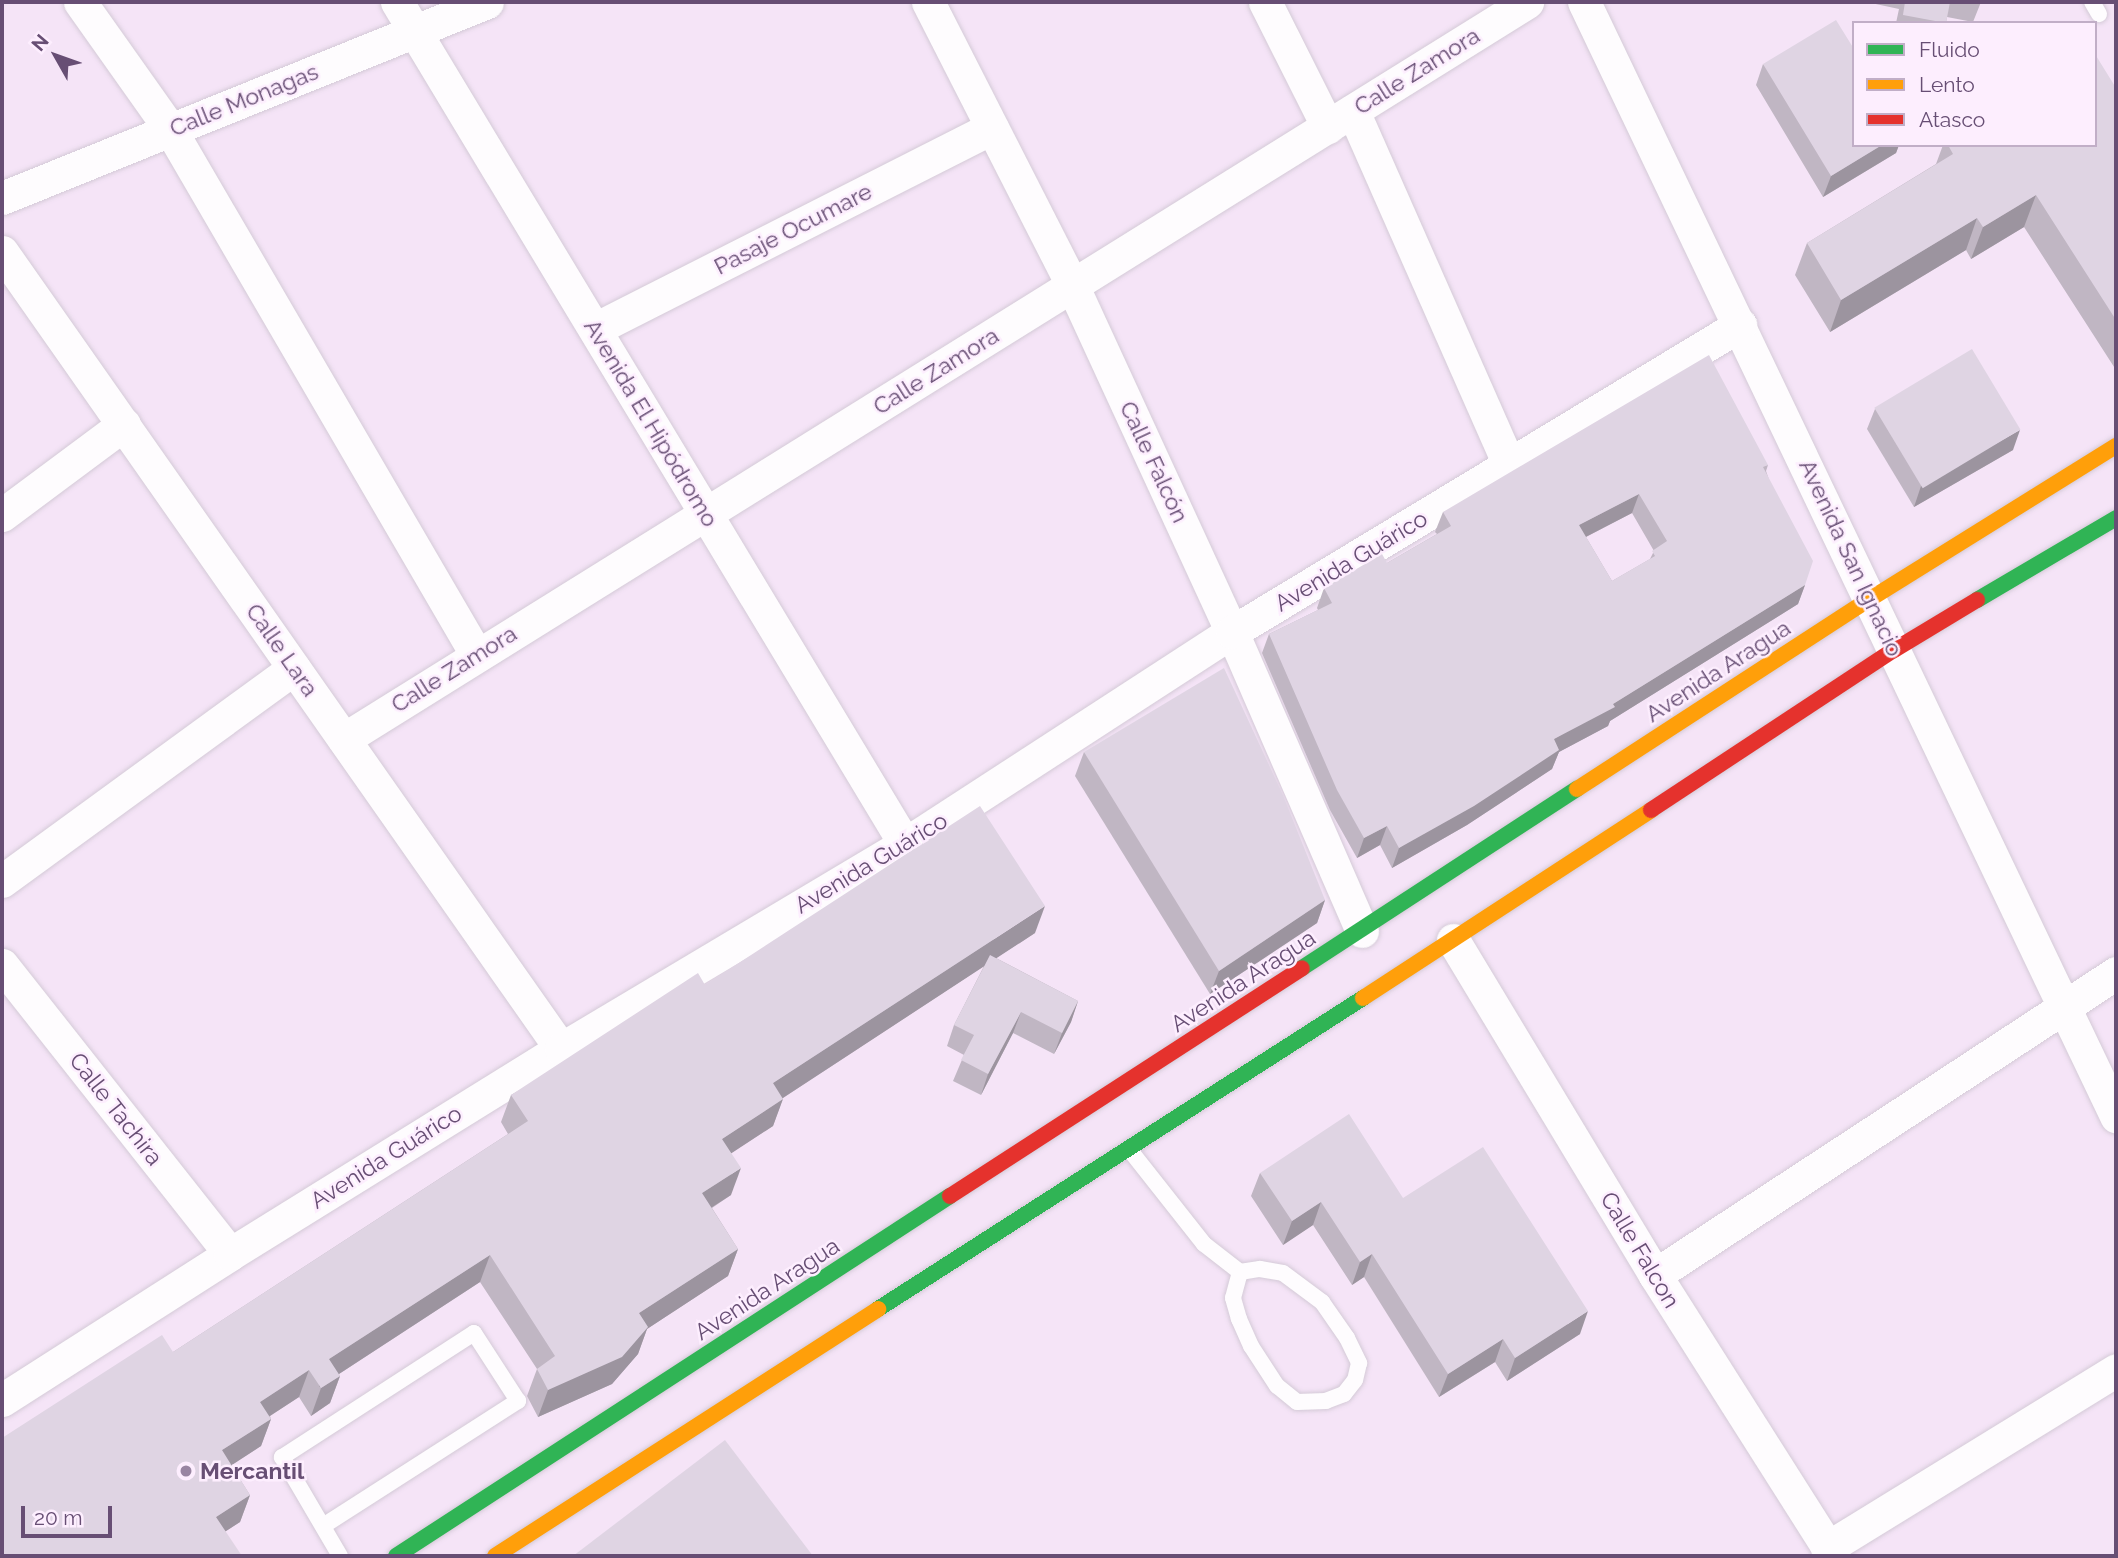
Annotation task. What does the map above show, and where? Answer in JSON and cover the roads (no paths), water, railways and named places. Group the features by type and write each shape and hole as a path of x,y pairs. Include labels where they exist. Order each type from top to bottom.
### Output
{"street":[{"path":"80,2 170,129 476,654"},
{"name":"Avenida El Hipódromo","path":"397,2 905,844"},
{"name":"Calle Monagas","path":"2,198 487,2"},
{"name":"Calle Falcón","path":"928,2 1073,287 1232,632 1362,931"},
{"path":"1265,2 1340,119 1509,465"},
{"name":"Calle Zamora","path":"344,739 476,654 1073,287 1527,2"},
{"name":"Avenida San Ignacio","path":"1593,6 1740,325 2116,1116"},
{"name":"Pasaje Ocumare","path":"595,329 992,128"},
{"name":"Calle Lara","path":"2,252 561,1049"},
{"name":"Avenida Guárico","path":"2,1400 230,1254 561,1049 905,844 1232,632 1740,325"},
{"path":"2,515 124,424"},
{"name":"Avenida Aragua","path":"396,1556 1870,599 2116,446"},
{"path":"495,1556 1453,940 1894,650 2116,517"},
{"path":"2,881 294,668"},
{"name":"Calle Falcon","path":"1453,940 1655,1275 1830,1552"},
{"name":"Calle Tachira","path":"2,965 230,1254"},
{"path":"1655,1275 2116,973"},
{"path":"1830,1552 2116,1370"}],"lane":[{"path":"1129,1149 1204,1244 1240,1272 1260,1269 1283,1273 1322,1302 1347,1338 1359,1363 1355,1380 1344,1394 1313,1403 1297,1402 1277,1386 1251,1346 1239,1319 1233,1298 1240,1272"},
{"path":"323,1526 519,1401 474,1332 282,1457 340,1556"}],"place":[{"name":"Mercantil","path":"186,1471"}]}
